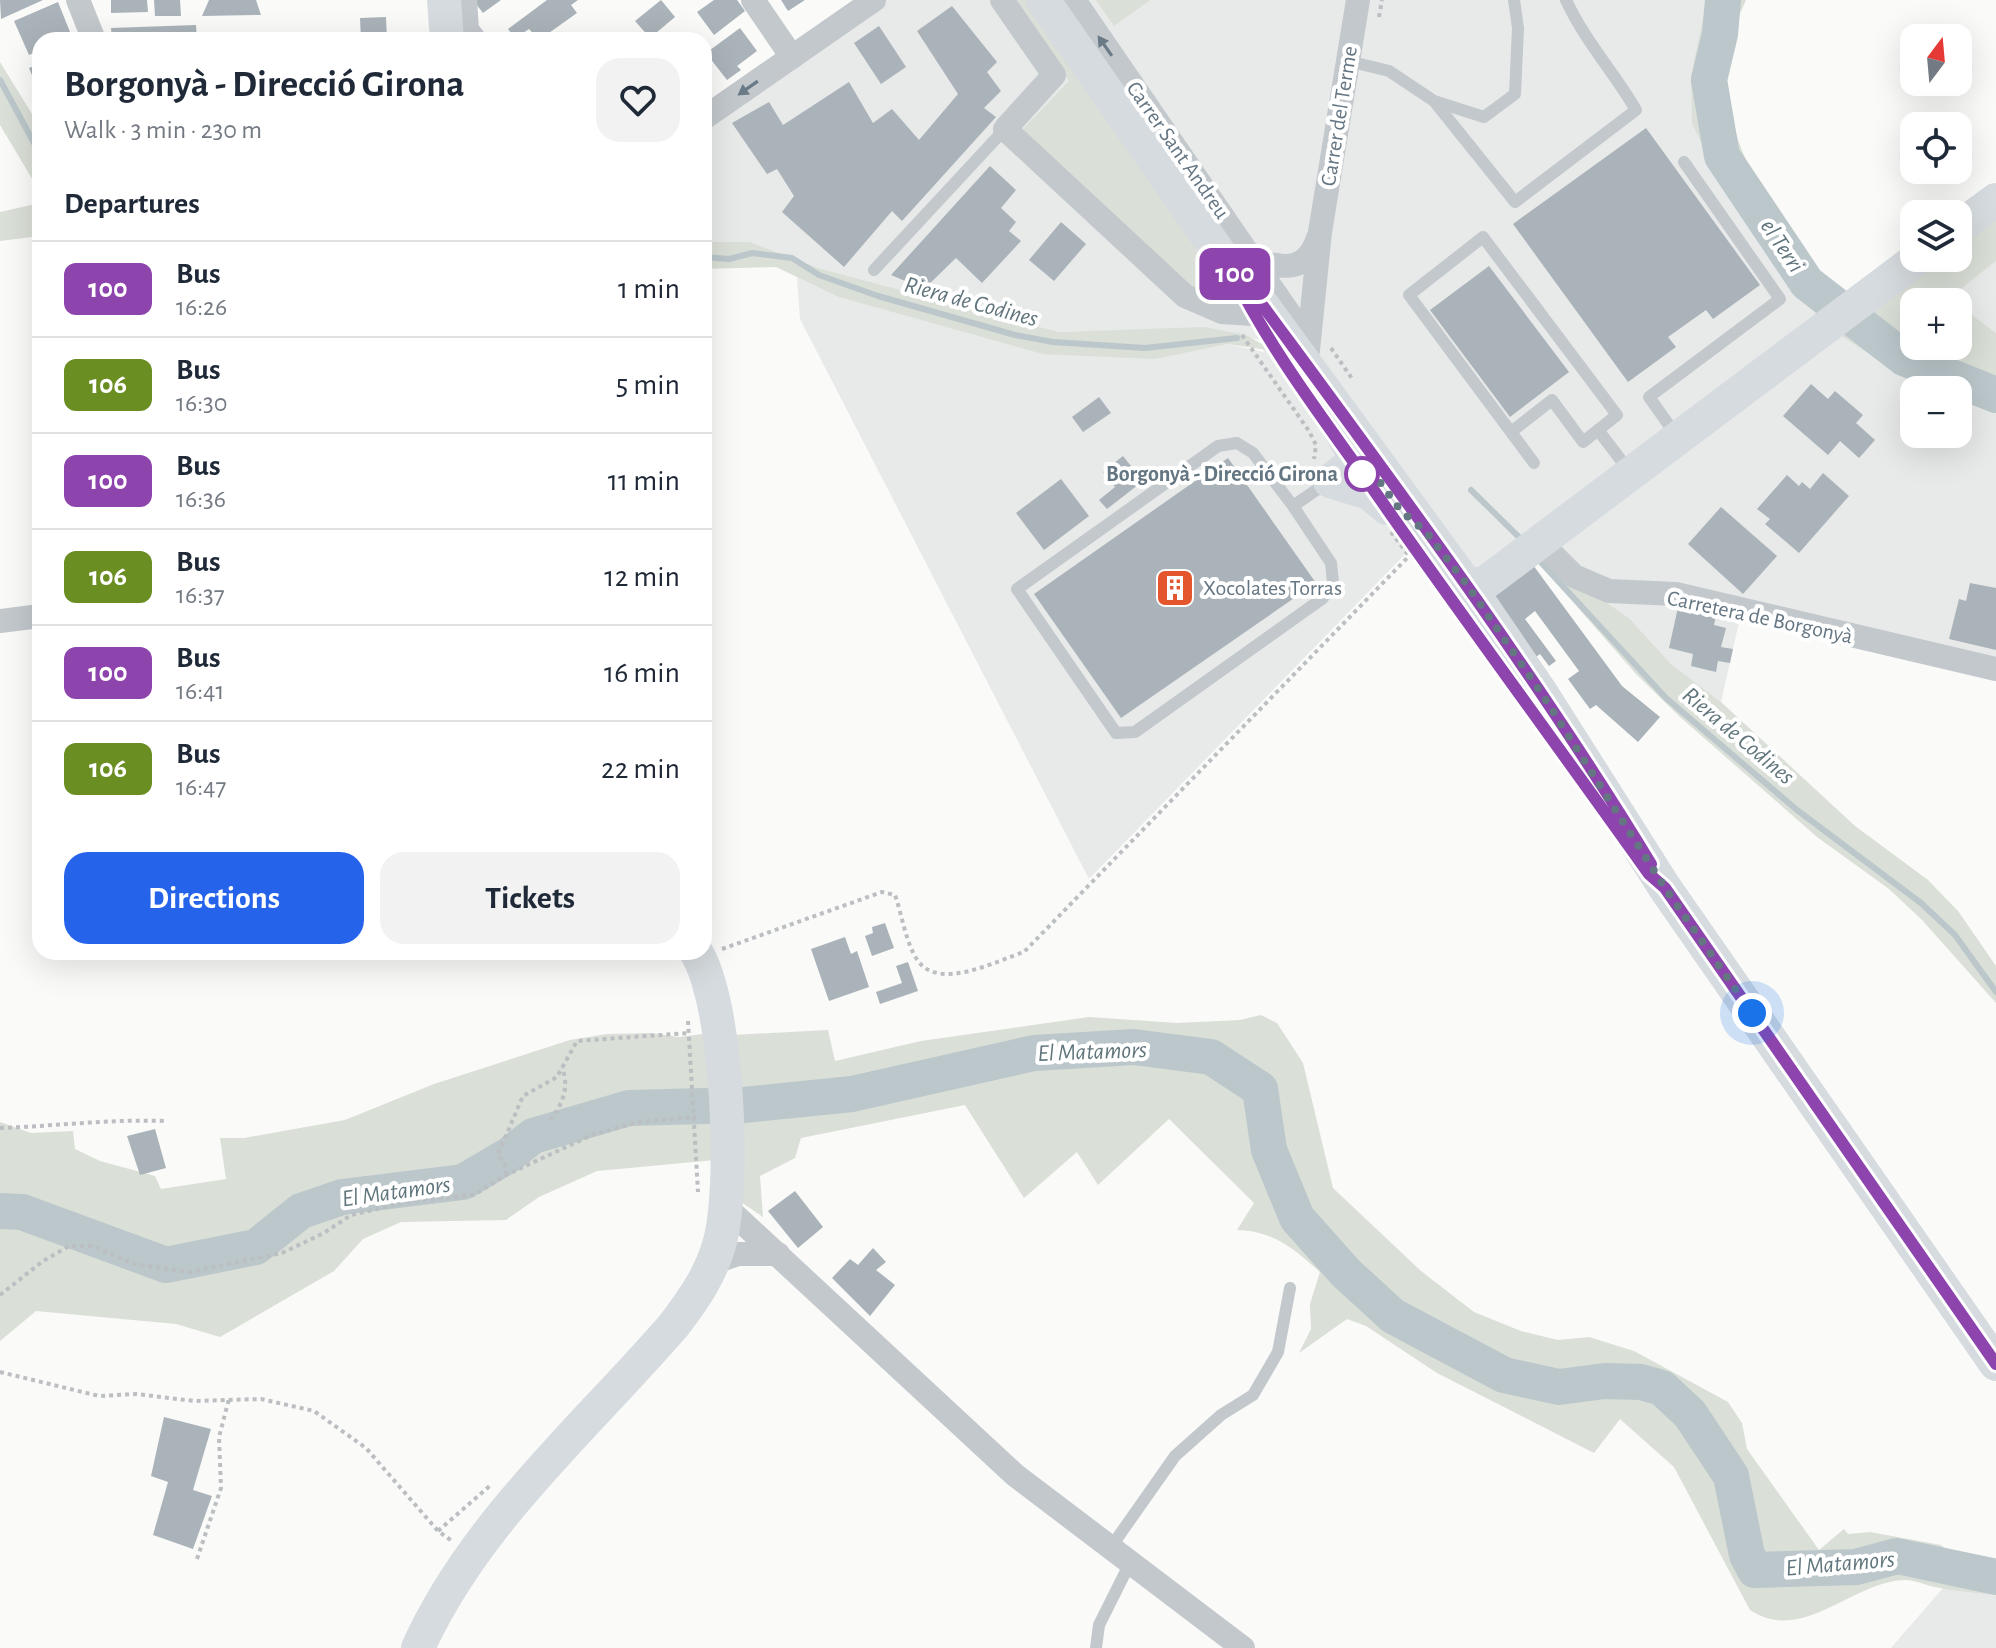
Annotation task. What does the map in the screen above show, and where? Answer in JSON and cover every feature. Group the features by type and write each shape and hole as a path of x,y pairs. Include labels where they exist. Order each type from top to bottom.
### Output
{"main road":[{"path":"444,0 460,32"},
{"path":"1043,0 1243,265 1263,306 1309,355 1406,530 1545,731 1649,874 1665,888"},
{"path":"1972,218 1996,200"},
{"path":"1243,265 1252,314 1323,418 1347,468 1406,530 1475,590 1665,888 1996,1364"},
{"path":"1545,731 1515,674 1472,612 1475,590 1900,272"},
{"path":"1309,355 1321,397 1352,447 1347,468"},
{"path":"1347,468 1371,470 1401,511 1406,530"},
{"path":"418,1648 440,1605 472,1556 674,1325 700,1291 712,1263 718,1198 700,1034 701,961"}],"street":[{"path":"78,0 91,32"},
{"path":"428,0 430,32"},
{"path":"463,32 465,0"},
{"path":"753,0 792,57"},
{"path":"712,112 874,0"},
{"path":"1002,0 1054,75 1005,129 1185,296 1222,312 1252,314"},
{"name":"Carrer Sant Andreu","path":"1074,0 1243,265"},
{"name":"Carrer del Terme","path":"1309,355 1320,232 1358,0"},
{"path":"1243,265 1294,267 1314,252 1320,232"},
{"name":"Carretera de Borgonyà","path":"1526,550 1609,591 1676,594 1996,669"},
{"path":"0,621 32,617"},
{"path":"718,1198 986,1449 1243,1648"},
{"path":"712,1263 738,1254 778,1254"}],"lane":[{"path":"1348,61 1389,71 1434,101 1484,117 1515,94 1518,28 1514,0"},
{"path":"1434,101 1515,202 1636,110 1616,76 1584,38 1566,0"},
{"path":"874,270 1005,129"},
{"path":"1678,437 1649,397 1780,299 1684,162"},
{"path":"1511,432 1552,400 1583,442 1617,415 1483,237 1409,295 1534,463"},
{"path":"1598,430 1630,473"},
{"path":"1237,443 1253,453 1293,506 1331,563 1333,583 1323,598 1135,732 1116,733 1017,589 1218,446 1237,443"},
{"path":"1293,506 1347,468"},
{"path":"1096,1648 1099,1625 1120,1555 1175,1456 1221,1415 1253,1395 1278,1352 1290,1288"}],"path":[{"path":"712,953 882,892 895,895 916,959 928,971 947,975 1024,952 1406,530"},
{"path":"506,1175 505,1165 498,1154 523,1096 557,1077 577,1041 700,1034 697,1159 718,1198"},
{"path":"550,1120 561,1108 567,1078 562,1066"},
{"path":"0,1295 43,1261 69,1246 92,1246 134,1264 189,1272 282,1253 324,1233 351,1215 408,1202 474,1195 506,1175 592,1135 638,1122 700,1117 702,1157 697,1159"},
{"path":"0,1128 62,1126 119,1119 166,1121"},
{"path":"0,1372 99,1396 229,1399 288,1404 314,1411 334,1423 395,1477 438,1531 503,1475"},
{"path":"197,1559 221,1488 219,1437 229,1399"}],"shaded area":[{"path":"874,0 1707,0 1692,123 1736,209 1822,322 1906,376 1900,376 1900,448 1972,448 1972,394 1996,401 1996,673 1740,618 1721,702 1671,664 1630,619 1566,574 1535,542 1458,600 1418,541 1089,879 800,319 797,277 840,297 1042,354 1227,344 1264,352 1260,340 1204,328 1059,332 818,268 750,242 712,242 712,112"},
{"path":"1012,0 1026,0 1234,299 1222,301 1200,293 1166,268 1022,130 1069,81"},
{"path":"1096,0 1150,0 1114,26"},
{"path":"1707,0 1746,0 1729,46 1727,84 1732,120 1758,184 1841,303 1819,318 1736,209 1692,124 1691,76"},
{"path":"0,62 32,114 32,179 0,125"},
{"path":"32,205 32,237 0,241 0,212"},
{"path":"1996,216 1996,261 1962,288 1903,288 1924,272 1972,272 1972,234"},
{"path":"712,242 750,242 818,268 1059,332 1204,327 1246,335 1274,351 1227,344 1155,359 1042,354 839,297 776,267 712,269"},
{"path":"1996,261 1996,333 1972,315 1972,288 1962,288"},
{"path":"1900,290 1900,360 1972,360 1972,315 1996,333 1996,401 1972,394 1972,376 1902,375 1841,336"},
{"path":"1546,553 1566,574 1630,619 1671,664 1721,702 1855,826 1928,880 1958,911 1996,966 1996,1003 1922,920 1889,889 1817,837 1679,716 1636,674 1537,561"},
{"path":"1261,1015 1277,1023 1303,1063 1333,1188 1421,1271 1474,1312 1521,1331 1558,1340 1589,1337 1634,1351 1728,1402 1742,1423 1747,1449 1819,1550 1844,1529 1848,1534 1870,1532 1941,1545 1958,1558 1980,1562 1996,1559 1996,1595 1905,1580 1866,1590 1808,1616 1789,1620 1770,1619 1750,1610 1674,1467 1620,1419 1594,1453 1437,1373 1366,1326 1347,1319 1299,1353 1311,1329 1310,1304 1320,1272 1273,1238 1237,1230 1254,1203 1169,1119 1098,1185 1077,1152 1024,1198 965,1105 801,1138 795,1158 760,1176 763,1217 741,1202 733,1035 828,1030 835,1061 921,1041 1089,1017 1177,1023 1240,1020"},
{"path":"651,1033 679,1037 711,1033 715,1160 597,1171 539,1197 506,1220 401,1222 363,1239 334,1271 220,1337 176,1324 36,1311 0,1341 0,1122 31,1133 73,1131 75,1149 100,1161 155,1176 161,1189 226,1179 220,1138 244,1138 345,1120 434,1084 570,1040 607,1034"},
{"path":"528,1120 541,1124 545,1132 545,1145 526,1146 509,1155"},
{"path":"1943,1588 1996,1595 1996,1648 1891,1648"}],"building":[{"path":"0,0 43,0 1,19"},
{"path":"111,0 147,0 148,12 111,13"},
{"path":"154,0 180,0 181,16 155,16"},
{"path":"209,0 256,0 261,15 202,16"},
{"path":"473,0 501,0 483,13"},
{"path":"547,0 578,0 571,5 577,13 550,32 532,32 529,29 510,32 508,29"},
{"path":"661,0 675,17 657,32 645,32 635,21"},
{"path":"714,0 737,0 745,11 714,35 697,12"},
{"path":"781,0 805,0 788,11"},
{"path":"58,2 70,32 32,32 32,54 29,55 14,21"},
{"path":"952,6 997,62 987,72 1001,91 984,108 996,117 902,221 892,211 844,267 782,212 794,196 777,169 767,174 732,123 769,102 783,125 849,82 873,123 892,109 919,140 958,94 917,31"},
{"path":"386,17 387,32 361,32 360,18"},
{"path":"196,25 196,32 111,32 111,28"},
{"path":"879,26 906,67 881,84 854,43"},
{"path":"740,28 757,51 737,66 741,70 727,80 712,61 712,49"},
{"path":"1646,128 1760,285 1713,319 1706,310 1668,337 1676,347 1628,382 1513,224"},
{"path":"990,166 1016,190 1001,208 1016,222 1009,231 1021,241 982,283 956,258 924,289 891,275"},
{"path":"1061,222 1086,244 1054,281 1029,260"},
{"path":"1489,266 1569,372 1510,417 1430,310"},
{"path":"1811,384 1828,399 1835,391 1863,415 1856,423 1875,440 1859,458 1840,441 1828,455 1783,416"},
{"path":"1099,397 1111,413 1083,432 1072,417"},
{"path":"1123,456 1143,481 1107,509 1099,500 1115,487 1103,472"},
{"name":"Xocolates Torras","path":"1228,458 1316,583 1121,718 1034,594"},
{"path":"1823,473 1849,496 1799,553 1765,524 1770,519 1757,509 1787,475 1799,486 1802,482 1810,489"},
{"path":"1061,479 1089,516 1044,550 1016,513"},
{"path":"1721,507 1777,556 1743,594 1688,544"},
{"path":"1533,565 1622,686 1660,717 1638,742 1596,705 1590,709 1568,679 1579,671 1535,611 1525,619 1556,661 1549,666 1540,654 1533,659 1488,598"},
{"path":"1970,583 1996,588 1996,650 1949,639 1959,599 1966,601"},
{"path":"1679,603 1717,612 1714,625 1726,628 1721,647 1733,649 1730,663 1718,661 1716,672 1691,666 1693,654 1669,648"},
{"path":"885,923 894,948 872,956 865,936 873,933 872,927"},
{"path":"845,937 851,954 857,951 869,987 829,1001 811,949"},
{"path":"908,962 918,991 880,1004 876,992 902,983 896,966"},
{"path":"155,1129 166,1168 140,1175 127,1136"},
{"path":"795,1191 823,1227 798,1248 768,1211"},
{"path":"873,1248 886,1262 876,1270 895,1285 870,1316 832,1278 850,1259 858,1265"},
{"path":"164,1417 211,1429 193,1490 212,1496 193,1549 153,1535 168,1482 151,1476"}],"waterway":[{"name":"el Terri","path":"1723,0 1720,34 1709,80 1722,156 1807,283 1904,358 1996,395"},
{"name":"Riera de Codines","path":"0,80 32,139"},
{"name":"Riera de Codines","path":"712,258 729,259 752,253 792,258 819,275 878,296 1015,335 1053,342 1145,348 1237,338"},
{"name":"Riera de Codines","path":"1471,490 1524,542"},
{"name":"Riera de Codines","path":"1536,557 1666,698 1797,810 1921,903 1955,935 1996,992"},
{"name":"El Matamors","path":"0,1211 22,1212 166,1265 256,1247 301,1211 342,1197 463,1182 509,1155 533,1136 629,1108 744,1105 852,1094 1034,1053 1134,1047 1211,1057 1260,1089 1269,1150 1297,1218 1346,1273 1393,1316 1504,1375 1559,1387 1605,1381 1641,1382 1662,1388 1690,1414 1731,1476 1747,1555 1755,1570 1856,1567 1897,1556 1996,1577"}],"bus line":[{"name":"100","path":"1651,864 1542,694 1465,582 1263,306 1231,270 1252,314 1415,550 1649,874 1665,888 1996,1364"}],"place":[{"name":"Borgonyà - Direcció Girona","path":"1362,474"},
{"name":"Xocolates Torras","path":"1175,588"}],"route":[{"path":"1362,474 1366,468 1371,470 1401,511 1426,532 1460,575 1542,694 1665,888 1752,1013"}]}
